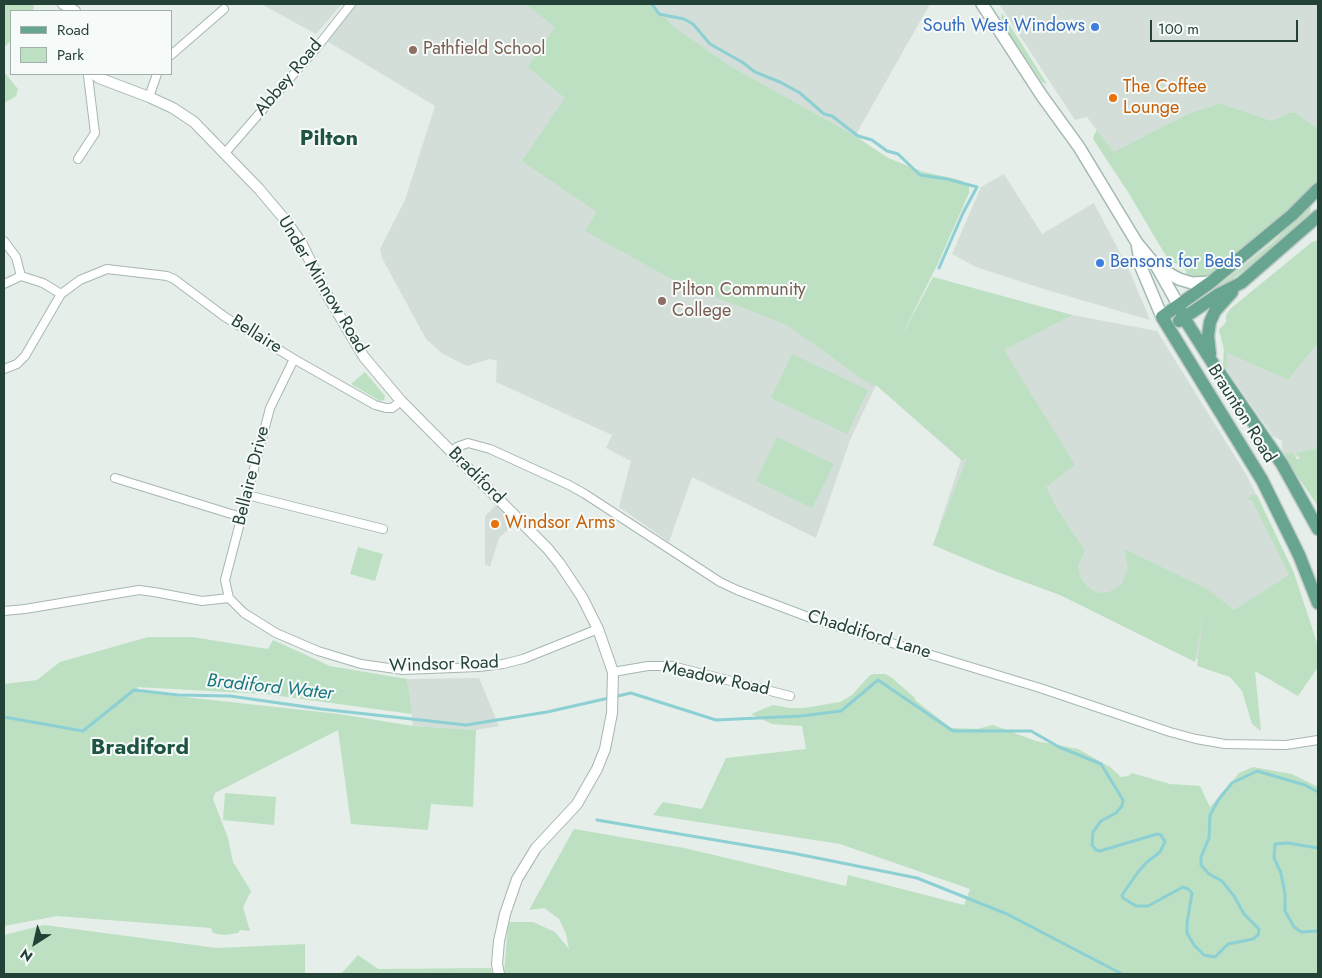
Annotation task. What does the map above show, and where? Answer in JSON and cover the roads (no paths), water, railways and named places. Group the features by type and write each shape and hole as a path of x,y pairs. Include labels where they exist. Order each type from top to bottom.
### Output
{"main road":[{"name":"Braunton Road","path":"982,4 1042,96 1079,147 1137,243 1157,267 1184,318 1282,464 1318,529"},
{"path":"1162,317 1210,282 1318,193"},
{"path":"1212,362 1208,343 1210,322 1215,310 1241,283 1318,216"},
{"name":"Braunton Road","path":"1137,243 1141,267 1162,317 1262,480 1299,555 1317,598"},
{"path":"1157,267 1179,279 1192,283 1210,282"},
{"path":"1169,328 1219,294 1241,283"}],"street":[{"name":"Abbey Road","path":"226,153 318,46 351,4"},
{"path":"172,55 224,9"},
{"path":"78,159 95,133 88,75"},
{"name":"Under Minnow Road","path":"95,75 173,108 194,122 226,153 286,220 302,244 323,288 354,342 364,357 401,401"},
{"path":"149,97 157,75"},
{"path":"4,241 16,257 21,276"},
{"name":"Bellaire","path":"61,294 80,280 107,269 166,276 174,279 225,316 294,359 377,406 392,408 401,401"},
{"path":"4,284 21,276 43,283 61,294 25,356 17,364 4,370"},
{"name":"Bellaire Drive","path":"228,598 225,580 270,408 294,359"},
{"name":"Bradiford","path":"401,401 554,557 582,597 598,629 613,672 613,704 607,743 597,769 577,804 536,848 517,878 505,914 499,941 497,964 499,974"},
{"name":"Chaddiford Lane","path":"451,452 457,447 468,443 490,449 569,485 614,512 720,582 816,620 1040,688 1196,739 1226,744 1286,745 1318,740"},
{"path":"115,478 241,517"},
{"path":"247,495 383,529"},
{"path":"4,611 139,590 202,601 228,598"},
{"name":"Windsor Road","path":"228,598 244,613 276,633 318,651 361,664 390,668 442,669 503,664 524,658 598,629"},
{"name":"Meadow Road","path":"613,672 648,666 672,666 790,696"}],"waterway":[{"path":"652,4 659,14 684,19 693,24 710,44 742,62 755,72 780,82 800,93 824,114 832,116 858,136 872,140 887,151 898,154 920,175 947,179 977,187 963,213 939,268"},
{"name":"Bradiford Water","path":"4,717 83,731 134,690 178,695 230,696 321,709 466,725 547,712 631,693 716,720 801,716 841,711 878,680 953,731 1031,731 1059,747 1101,764 1123,800 1122,806 1116,813 1101,821 1093,832 1092,845 1096,850 1100,851 1157,834 1161,835 1165,842 1160,852 1138,872 1122,895 1123,898 1136,906 1148,906 1183,887 1188,889 1192,893 1187,933 1194,945 1204,955 1215,957 1228,944 1253,939 1258,935 1259,929 1244,914 1234,896 1222,881 1209,874 1201,865 1201,857 1209,838 1210,815 1219,799 1232,783 1257,771 1305,785 1318,792"},
{"path":"597,820 792,853 917,878 1007,914 1122,974"},
{"path":"1318,848 1288,843 1275,844 1274,858 1281,873 1285,894 1285,911 1294,927 1301,932 1318,931"}],"place":[{"name":"South West Windows","path":"1095,27"},
{"name":"Pathfield School","path":"413,50"},
{"name":"The Coffee Lounge","path":"1113,98"},
{"name":"Bensons for Beds","path":"1100,263"},
{"name":"Pilton Community College","path":"662,301"},
{"name":"Windsor Arms","path":"495,524"}],"district":[{"name":"Pilton","path":"329,140"},
{"name":"Bradiford","path":"140,749"}]}
